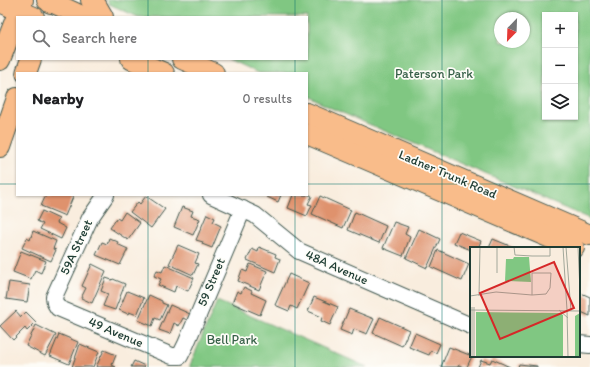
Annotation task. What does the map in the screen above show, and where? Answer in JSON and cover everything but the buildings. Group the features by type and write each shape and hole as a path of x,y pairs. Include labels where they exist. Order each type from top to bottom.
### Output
{"highway":[{"path":"92,0 101,16"}],"main road":[{"path":"0,2 25,9"},
{"path":"49,5 81,16"},
{"path":"1,52 16,25"},
{"path":"133,60 162,72"},
{"path":"184,60 212,72"},
{"path":"0,147 16,101"},
{"name":"Ladner Trunk Road","path":"308,113 590,235"},
{"name":"Ladner Trunk Road","path":"308,134 572,247"},
{"path":"580,250 590,255"}],"street":[{"name":"59A Street","path":"54,303 54,297 90,218 105,196"},
{"name":"48A Avenue","path":"213,196 255,215 299,251 470,326"},
{"name":"59 Street","path":"180,356 243,209"},
{"name":"49 Avenue","path":"54,303 58,308 172,356 180,356"},
{"path":"580,344 590,346"}],"green space":[{"name":"Paterson Park","path":"107,0 590,0 590,219 331,108 308,96 308,72 256,72 230,60 308,60 308,16 136,16 109,4"},
{"name":"Bell Park","path":"217,301 367,367 190,367"}]}
